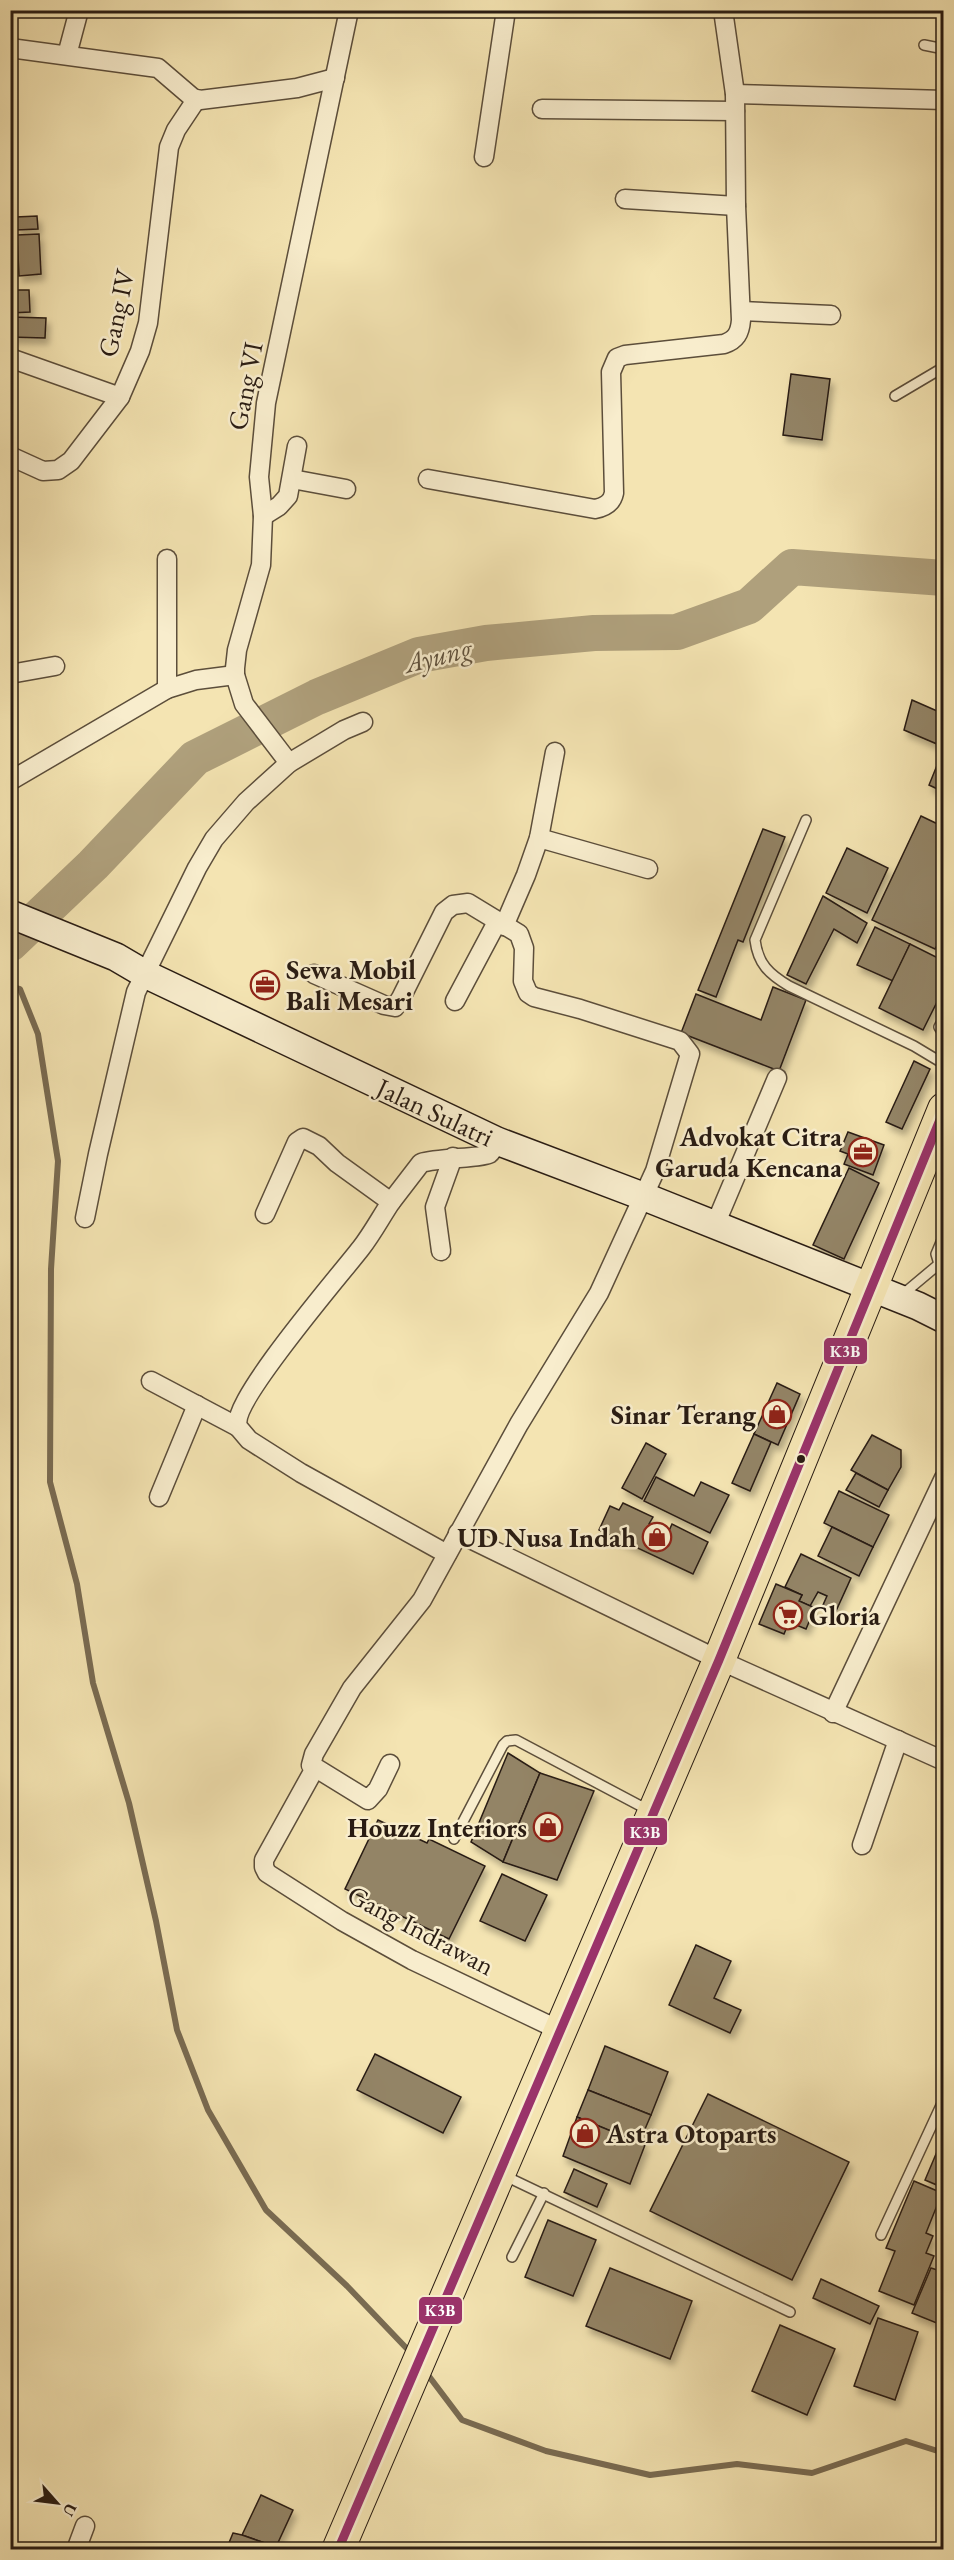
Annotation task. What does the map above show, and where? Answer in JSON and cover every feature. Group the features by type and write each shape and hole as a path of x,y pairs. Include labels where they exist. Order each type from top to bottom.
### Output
{"highway":[{"path":"338,2550 652,1812 713,1657 884,1293 944,1109"}],"main road":[{"name":"Jalan Sulatri","path":"10,914 116,957 145,974 497,1141 645,1197 944,1319"}],"street":[{"path":"67,55 79,10"},
{"name":"Gang VI","path":"289,763 244,704 234,675 237,650 258,582 263,516 259,477 266,403 349,10"},
{"path":"484,158 506,10"},
{"path":"428,479 595,509 602,508 610,502 614,493 611,372 617,358 625,355 724,344 734,340 740,329 741,311 736,206 735,102 723,10"},
{"path":"10,48 158,68 196,100 208,101 297,88 335,78"},
{"name":"Gang IV","path":"10,456 43,471 58,470 71,461 120,397 141,351 149,314 169,147 176,130 196,100"},
{"path":"542,109 735,102 944,100"},
{"path":"625,199 736,206"},
{"path":"741,311 831,315"},
{"path":"10,358 120,397"},
{"path":"263,516 284,502 288,496 297,446"},
{"path":"292,479 346,489"},
{"path":"167,559 167,689"},
{"path":"10,674 55,666"},
{"path":"10,781 167,689 196,680 234,675"},
{"path":"85,1218 136,992 197,868 214,838 246,802 289,763 344,730 363,722"},
{"path":"455,1001 526,875 538,838 555,752"},
{"path":"538,838 648,870"},
{"path":"314,974 384,1005 395,1007 447,908 468,903 519,934 523,943 523,981 528,993 534,997 680,1041 688,1048 690,1054 668,1132 645,1197 598,1293 519,1424 422,1600 352,1688 312,1758 311,1765 368,1800 378,1789 390,1764"},
{"path":"715,1225 777,1078"},
{"path":"266,1214 297,1142 303,1138 319,1146 337,1163 391,1202"},
{"path":"238,1427 239,1414 267,1369 301,1321 362,1246 391,1202 421,1163 453,1157 485,1155 491,1153 497,1141"},
{"path":"441,1251 435,1207 453,1157"},
{"path":"151,1381 238,1427 249,1440 301,1473 447,1554"},
{"path":"159,1497 197,1405"},
{"path":"833,1713 944,1478"},
{"path":"458,1533 713,1657 833,1713 944,1761"},
{"path":"862,1845 898,1740"},
{"name":"Gang Indrawan","path":"315,1768 264,1860 267,1873 388,1947 559,2030"},
{"path":"76,2550 85,2526"}],"lane":[{"path":"924,45 944,49"},
{"path":"895,396 944,367"},
{"path":"806,820 755,940 762,965 774,977 789,986 914,1046 944,1064"},
{"path":"944,1018 939,1027 944,1035"},
{"path":"884,1293 941,1266 936,1254 944,1235"},
{"path":"454,1839 503,1745 512,1739 652,1812"},
{"path":"881,2235 944,2099"},
{"path":"498,2174 544,2193 790,2312"},
{"path":"512,2257 544,2193"}],"building":[{"path":"37,216 38,229 16,230 16,217"},
{"path":"39,234 41,274 19,276 17,235"},
{"path":"10,290 29,290 30,312 10,313"},
{"path":"10,317 46,318 45,338 10,337"},
{"path":"791,374 830,379 822,440 783,435"},
{"path":"912,700 944,714 944,747 904,730"},
{"path":"942,753 944,754 944,792 929,785"},
{"path":"921,816 944,827 944,932 935,949 872,920"},
{"path":"763,829 785,837 743,942 738,940 716,997 698,990"},
{"path":"847,848 888,868 867,913 826,893"},
{"path":"823,896 867,923 857,943 834,929 806,984 787,975"},
{"path":"875,927 910,944 893,981 857,965"},
{"path":"910,944 944,961 944,988 923,1030 879,1008"},
{"path":"773,987 806,1000 779,1071 681,1033 696,994 761,1020"},
{"path":"914,1061 930,1069 902,1129 886,1122"},
{"name":"Advokat Citra Garuda Kencana","path":"848,1132 884,1145 873,1175 844,1164 848,1154 840,1151"},
{"path":"849,1168 879,1183 844,1259 813,1245"},
{"name":"Sinar Terang","path":"777,1383 800,1394 778,1445 754,1434"},
{"path":"754,1434 771,1442 750,1491 732,1483"},
{"path":"872,1435 901,1450 901,1467 888,1490 851,1470"},
{"path":"646,1443 666,1454 642,1499 622,1488"},
{"path":"856,1473 888,1490 879,1507 846,1490"},
{"path":"656,1477 694,1496 701,1482 729,1495 710,1533 644,1501"},
{"path":"839,1491 889,1515 873,1547 824,1523"},
{"name":"UD Nusa Indah","path":"623,1503 653,1517 649,1524 668,1533 672,1524 708,1542 693,1574 599,1530 610,1506 619,1510"},
{"path":"832,1527 873,1547 859,1576 818,1556"},
{"path":"801,1554 851,1578 836,1611 823,1605 827,1596 818,1592 810,1606 799,1601 802,1595 785,1587"},
{"name":"Gloria","path":"776,1584 802,1595 799,1601 815,1608 806,1629 789,1622 784,1634 759,1624"},
{"path":"508,1753 540,1773 503,1862 471,1842"},
{"name":"Houzz Interiors","path":"540,1773 594,1791 557,1880 503,1862"},
{"path":"378,1820 427,1843 429,1839 485,1866 449,1939 345,1889"},
{"path":"502,1874 547,1895 525,1941 480,1921"},
{"path":"696,1945 731,1961 714,1998 741,2010 730,2033 669,2005"},
{"path":"605,2046 668,2072 651,2115 588,2090"},
{"path":"375,2054 461,2097 443,2133 357,2090"},
{"path":"588,2090 651,2115 639,2143 577,2117"},
{"path":"708,2094 849,2162 792,2280 650,2211"},
{"path":"577,2117 645,2145 630,2184 563,2156"},
{"path":"944,2135 944,2188 925,2180"},
{"path":"574,2169 607,2184 597,2207 564,2192"},
{"path":"914,2181 942,2193 926,2233 933,2236 926,2253 934,2256 914,2305 879,2291 895,2251 886,2248"},
{"path":"548,2220 596,2240 573,2296 525,2277"},
{"path":"610,2268 692,2301 670,2359 586,2326"},
{"path":"931,2268 944,2272 944,2326 912,2313"},
{"path":"821,2279 879,2306 870,2324 813,2298"},
{"path":"878,2318 918,2332 895,2400 854,2386"},
{"path":"780,2325 835,2349 807,2415 752,2391"},
{"path":"261,2495 293,2510 276,2547 242,2535"},
{"path":"233,2533 276,2547 275,2550 226,2550"}],"waterway":[{"name":"Ayung","path":"10,944 93,865 195,758 317,697 419,655 486,643 594,633 677,632 749,606 792,567 944,578"},
{"path":"10,986 20,989 38,1034 58,1161 51,1269 50,1482 77,1584 93,1683 129,1803 156,1921 177,2030 208,2110 266,2210 347,2286 411,2353"},
{"path":"425,2371 462,2420 546,2451 650,2475 737,2464 812,2473 906,2441 944,2453"}],"transit line":[{"name":"K3B","path":"338,2550 719,1660 944,1110"}],"place":[{"name":"Sewa Mobil Bali Mesari","path":"265,985"},
{"name":"Advokat Citra Garuda Kencana","path":"863,1152"},
{"name":"Sinar Terang","path":"777,1414"},
{"name":"UD Nusa Indah","path":"657,1537"},
{"name":"Gloria","path":"788,1615"},
{"name":"Houzz Interiors","path":"548,1827"},
{"name":"Astra Otoparts","path":"585,2133"}]}
